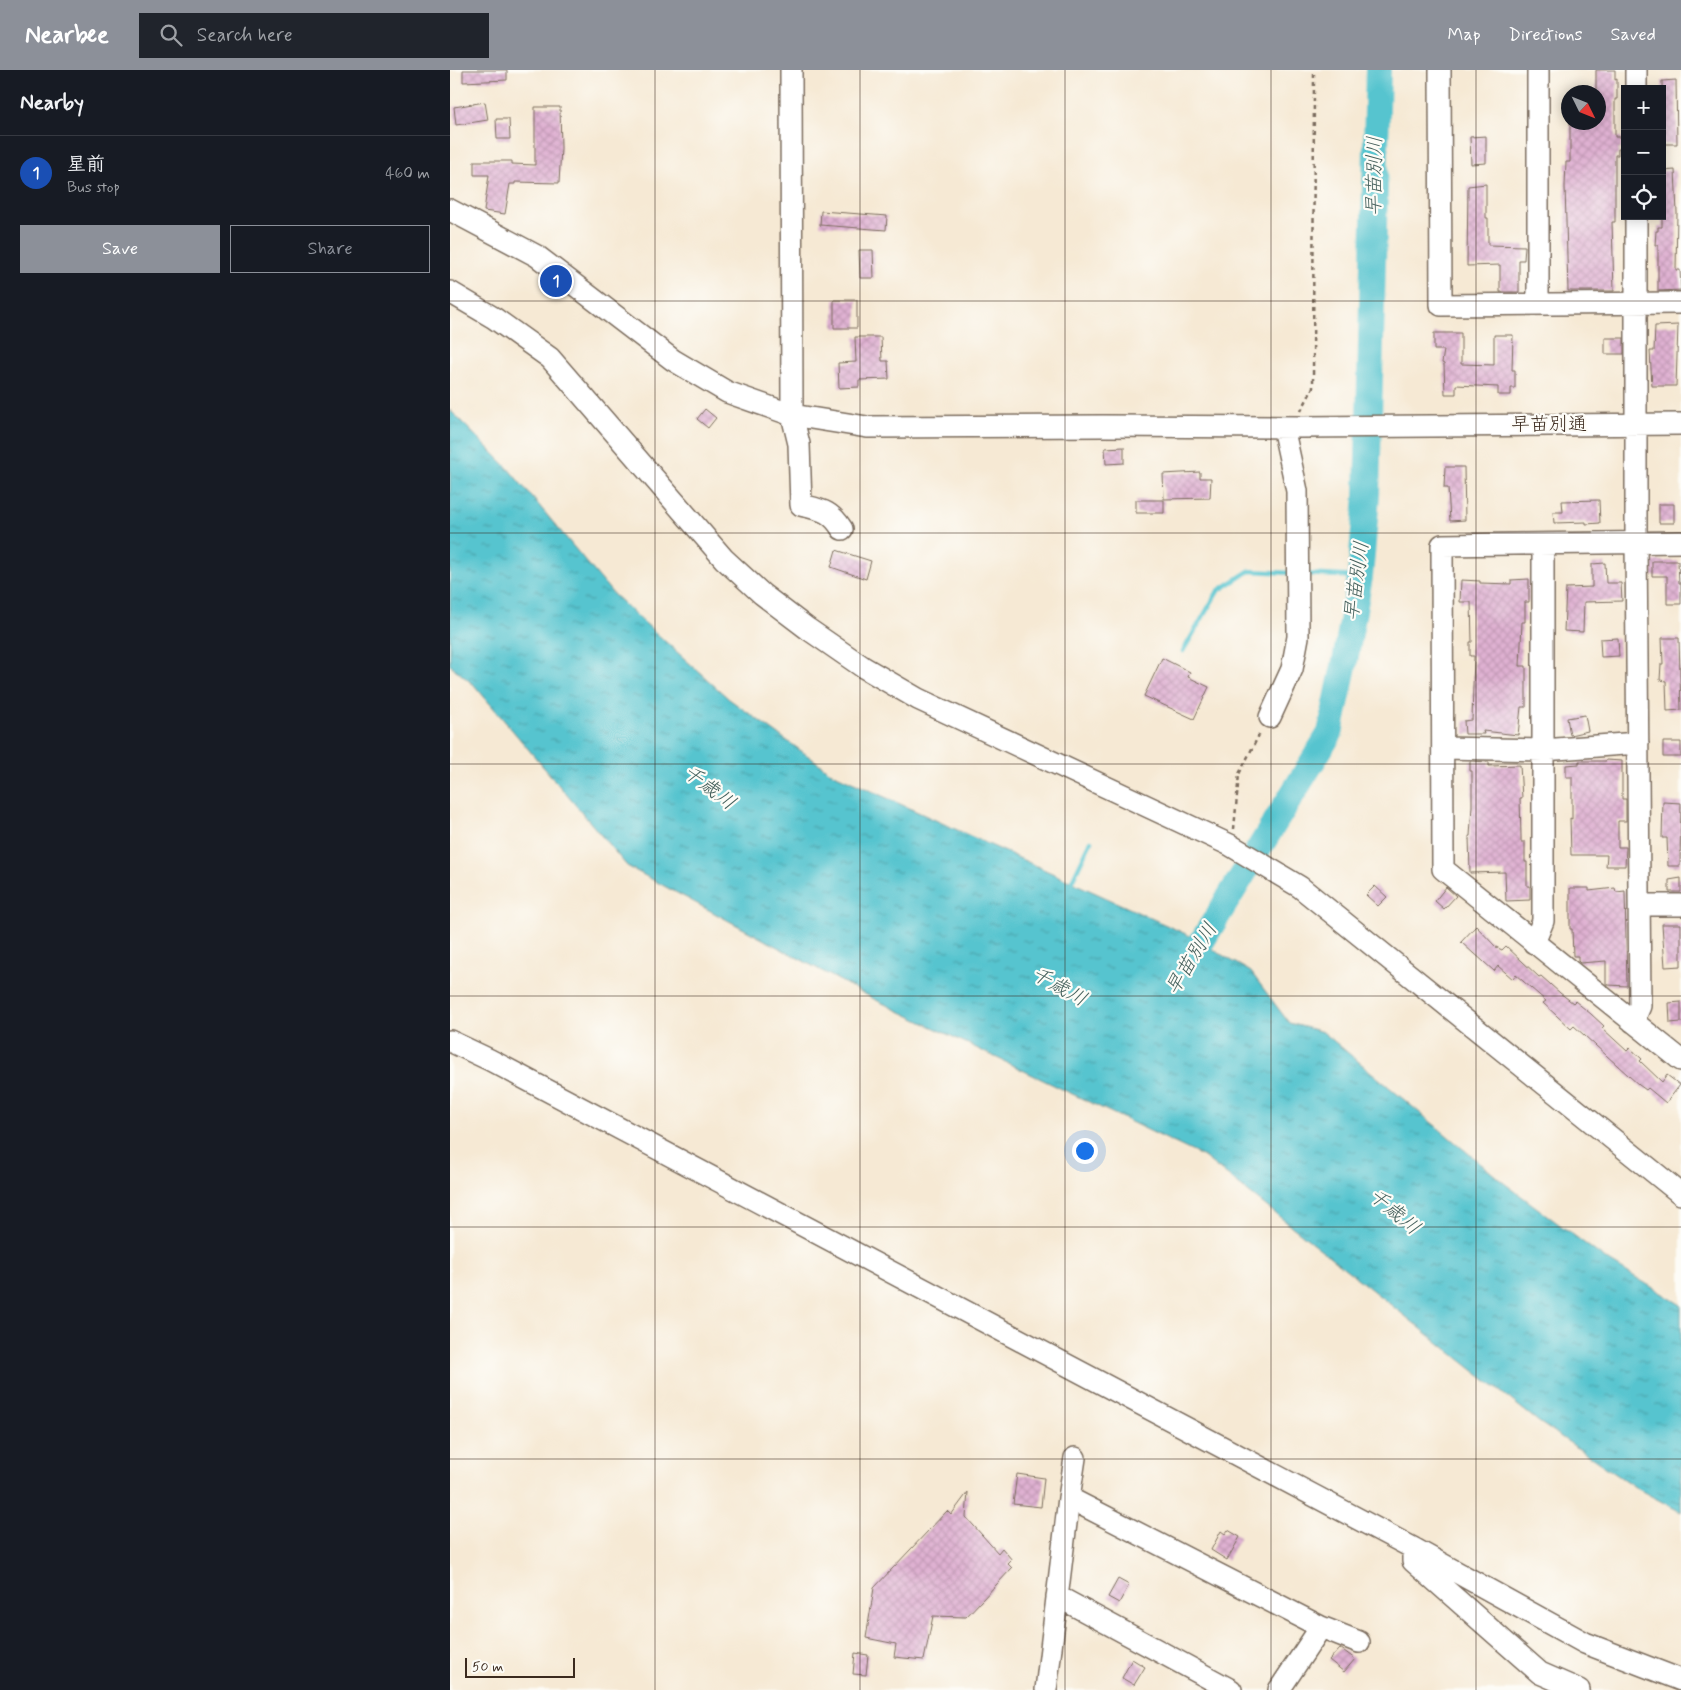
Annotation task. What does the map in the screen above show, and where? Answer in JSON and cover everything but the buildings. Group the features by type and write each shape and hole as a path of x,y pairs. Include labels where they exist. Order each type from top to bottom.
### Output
{"street":[{"path":"791,70 792,415 799,444 801,505 834,516 842,529"},
{"path":"1440,70 1441,305 1681,303"},
{"path":"1538,70 1538,304"},
{"path":"1636,70 1636,85"},
{"name":"早苗別通","path":"450,210 536,256 673,360 727,392 792,415 867,427 1292,427 1681,424"},
{"path":"1633,1022 1640,1006 1636,543 1636,220"},
{"path":"450,292 494,318 550,358 724,559 762,594 816,634 863,667 918,699 1230,844 1300,887 1681,1194"},
{"path":"1270,716 1292,669 1298,637 1297,491 1292,427"},
{"path":"1681,542 1442,545 1444,869 1681,1060"},
{"path":"1534,943 1543,921 1543,544"},
{"path":"1443,748 1543,750 1638,743"},
{"path":"1640,905 1681,905"},
{"path":"450,1041 499,1065 1413,1548 1585,1643 1681,1680"},
{"path":"1046,1690 1075,1458"},
{"path":"1069,1498 1321,1627 1359,1642"},
{"path":"1413,1548 1413,1561 1538,1681 1579,1690"},
{"path":"1057,1596 1231,1690"},
{"path":"1279,1690 1321,1627"}],"path":[{"path":"1292,427 1313,388 1314,70"},
{"path":"1230,844 1236,823 1238,774 1270,716"}],"water":[{"name":"千歳川","path":"450,410 506,466 614,595 729,699 832,773 1188,935 1251,972 1289,1023 1323,1032 1504,1183 1604,1258 1681,1305 1681,1512 1638,1489 1539,1422 1204,1157 874,999 627,866 475,686 450,665"}],"waterway":[{"name":"早苗別川","path":"1183,972 1330,733 1360,577 1367,496 1378,70"},
{"path":"1183,651 1218,591 1249,571 1291,573"},
{"path":"1304,574 1360,577"},
{"path":"1069,887 1091,841"}],"place":[{"name":"星前","path":"556,281"}]}
